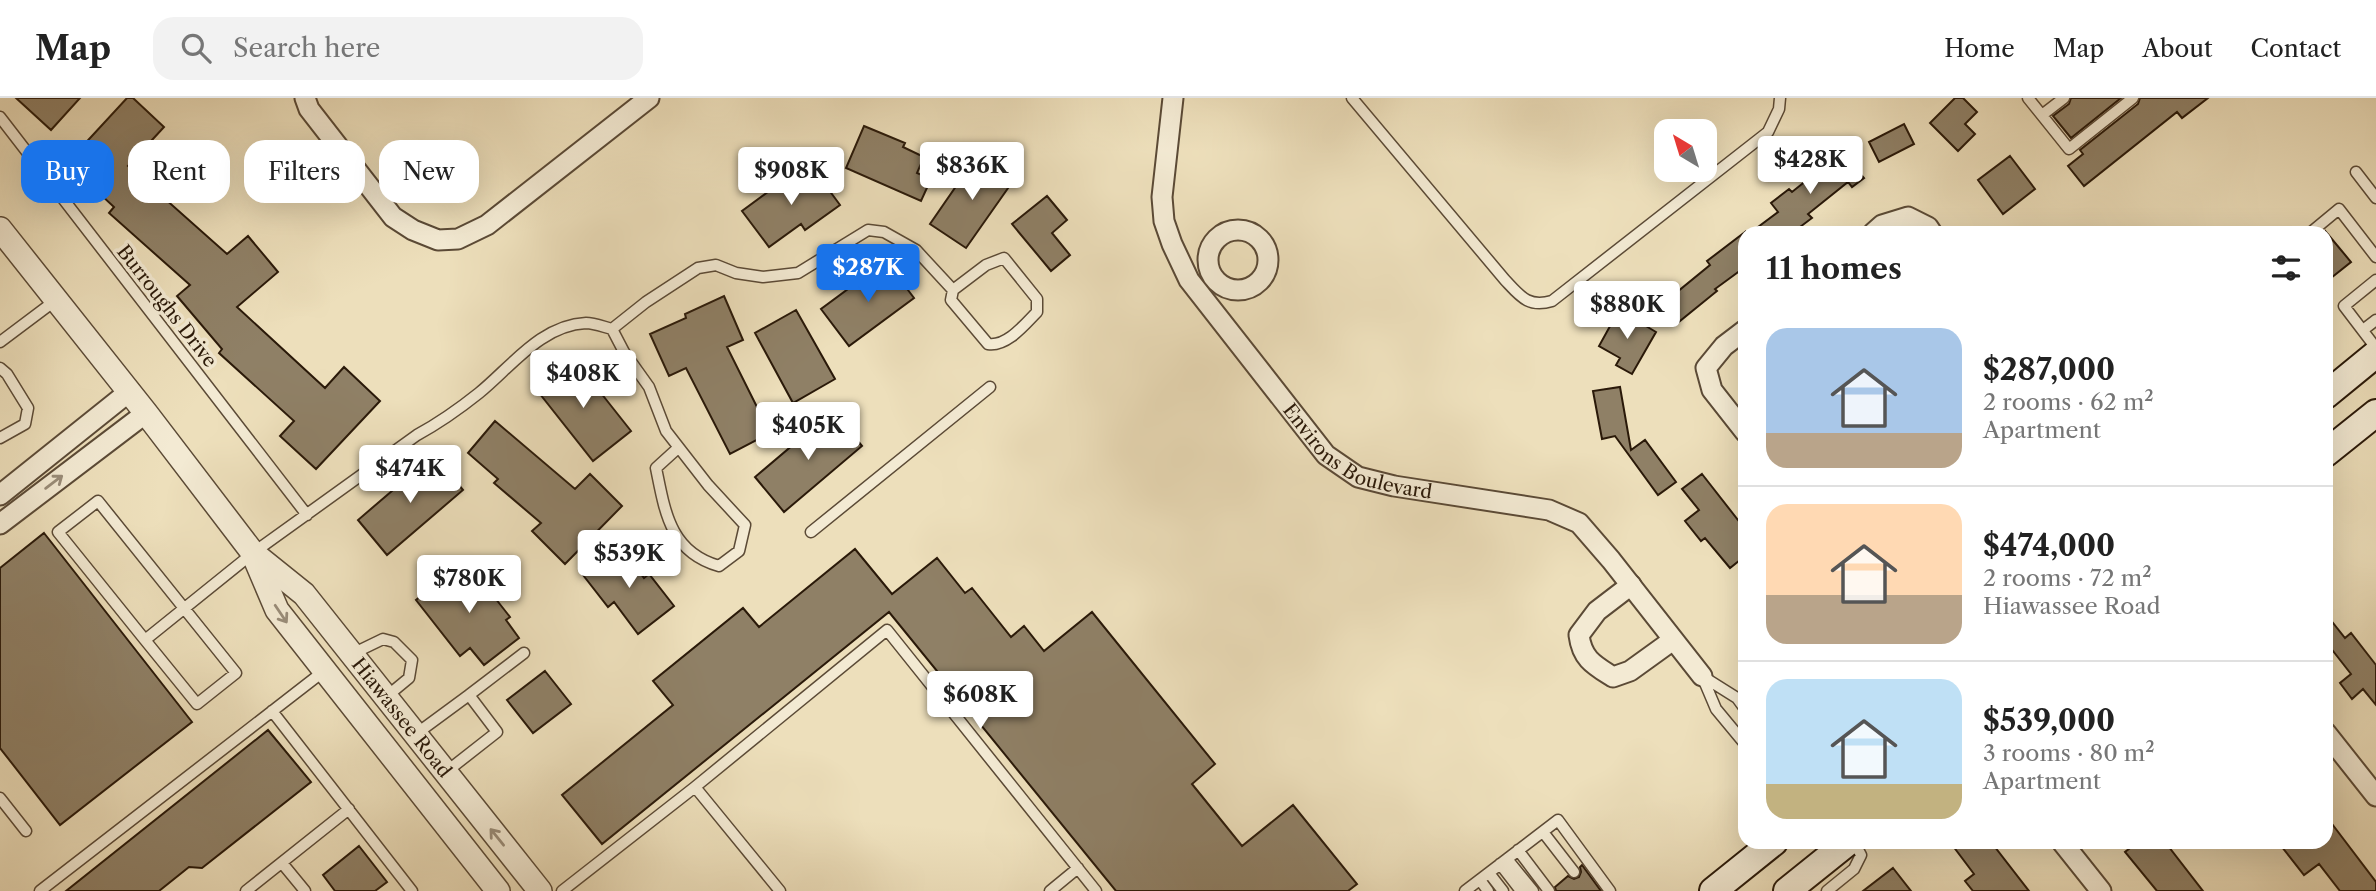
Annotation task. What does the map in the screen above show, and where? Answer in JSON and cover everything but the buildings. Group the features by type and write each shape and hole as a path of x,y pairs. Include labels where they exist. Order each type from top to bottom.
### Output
{"main road":[{"path":"2333,389 2376,354"},
{"path":"2333,447 2376,413"},
{"path":"1713,891 1765,849"},
{"path":"1787,891 1839,849"}],"street":[{"path":"305,98 309,109 393,217 413,230 438,240 458,239 487,225 649,98"},
{"name":"Environs Boulevard","path":"1173,98 1162,197 1164,221 1189,280 1326,455 1358,477 1394,486 1549,510 1579,523 1702,676"},
{"path":"1881,226 1908,217 1925,226"},
{"name":"Hiawassee Road","path":"0,229 130,391 253,553 304,594 540,891"},
{"path":"1200,294 1216,282"},
{"path":"1738,335 1724,346 1706,368 1712,390 1738,423"},
{"path":"0,495 130,391"},
{"path":"0,524 146,413"},
{"name":"Hiawassee Road","path":"253,553 277,610 498,891"},
{"path":"1631,585 1597,611 1579,635 1581,647 1591,664 1613,677 1630,671 1673,640"},
{"path":"2333,742 2376,796"},
{"path":"2068,849 2101,891"}],"lane":[{"path":"1352,98 1523,300 1541,304 1552,301 1768,132 1779,109 1780,98"},
{"path":"2028,98 2069,149 2133,98"},
{"path":"2042,115 2064,98"},
{"name":"Burroughs Drive","path":"0,117 307,515"},
{"path":"2356,172 2376,198"},
{"path":"2318,226 2339,209 2376,257"},
{"path":"612,329 646,302 698,268 716,265 736,273 763,277 798,273 869,230 884,232 916,250 953,290"},
{"path":"1004,258 1037,299 1038,312 1014,335 995,345 988,344 951,300 953,290 986,265 1004,258"},
{"path":"2376,280 2344,306 2376,348"},
{"path":"0,342 57,300"},
{"path":"2363,331 2376,320"},
{"path":"145,640 253,553 416,435 445,419 481,391 528,348 555,330 587,323 612,329 624,352 649,387 666,432 708,485 745,525 739,551 719,566 700,561 677,538 666,513 656,468 678,448"},
{"path":"0,368 8,374 29,408 25,424 0,438"},
{"path":"811,532 990,387"},
{"path":"98,501 236,673 197,704 145,640 58,532 98,501"},
{"path":"562,891 695,787 887,630 1097,891"},
{"path":"352,654 383,639 394,642 412,660 409,678 386,697"},
{"path":"415,734 524,653"},
{"path":"40,891 324,671"},
{"name":"Environs Boulevard","path":"1702,676 1738,699"},
{"name":"Environs Boulevard","path":"1702,676 1716,709 1738,736"},
{"path":"446,772 497,732 469,695"},
{"path":"272,711 412,891"},
{"path":"695,787 780,891"},
{"path":"0,798 26,831"},
{"path":"246,891 349,809"},
{"path":"1473,887 1558,820 1610,891"},
{"path":"1543,832 1574,872"},
{"path":"1827,891 1854,869 1861,855 1858,849"},
{"path":"1518,850 1549,891"},
{"path":"1504,861 1521,891"},
{"path":"1504,861 1533,891"},
{"path":"282,863 305,891"},
{"path":"1050,891 1078,868"},
{"path":"1489,873 1503,891"},
{"path":"1473,887 1488,891"}]}
